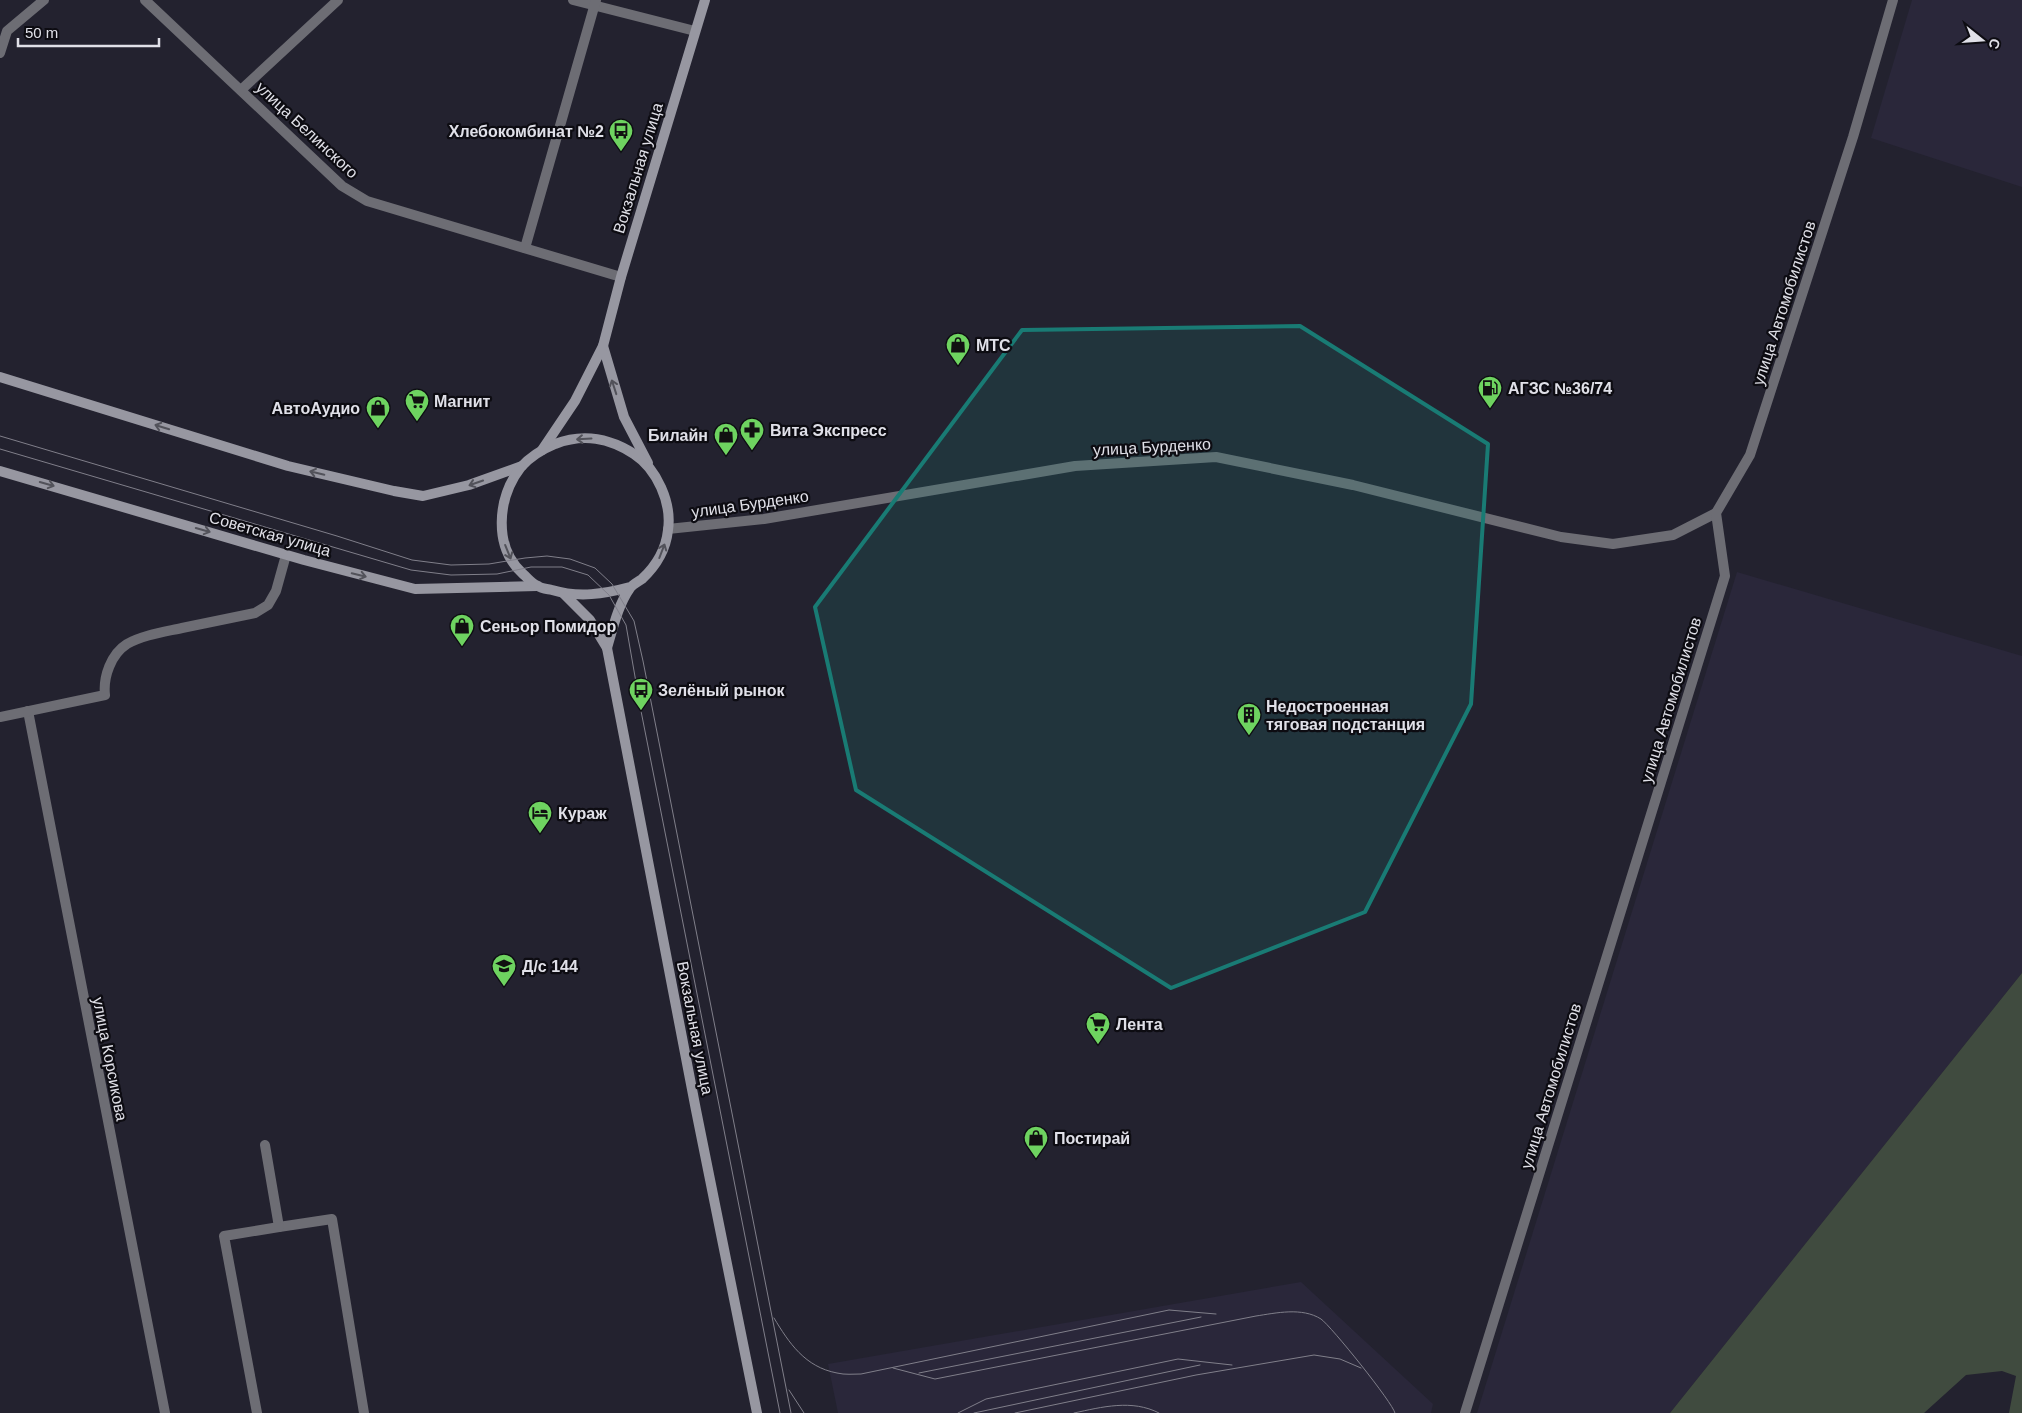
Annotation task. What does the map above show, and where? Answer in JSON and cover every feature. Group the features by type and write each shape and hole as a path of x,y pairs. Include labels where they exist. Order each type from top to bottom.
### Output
{"main road":[{"name":"Вокзальная улица","path":"542,450 575,401 602,346 705,0"},
{"path":"602,346 624,417 657,478"},
{"name":"Советская улица","path":"0,377 288,466 394,491 424,496 469,485 522,466"},
{"name":"Советская улица","path":"0,471 286,555 415,589 538,586 563,593 582,595 606,593 630,587 642,579 662,555 668,529 667,503 657,478 640,458 618,444 592,438 566,440 542,450 522,466 508,488 502,514 503,540 513,564 538,586"},
{"name":"Вокзальная улица","path":"607,648 617,615 630,587"},
{"name":"Вокзальная улица","path":"563,593 590,620 607,648 696,1110 757,1413"}],"street":[{"path":"0,53 7,31 44,0"},
{"name":"улица Белинского","path":"145,0 342,186 368,201 621,277"},
{"path":"241,90 338,0"},
{"path":"573,0 595,3 695,31"},
{"name":"улица Автомобилистов","path":"1466,1413 1726,576 1716,513 1750,455 1853,137 1893,0"},
{"path":"525,248 595,3"},
{"name":"улица Бурденко","path":"668,529 764,519 1075,466 1216,457 1353,485 1561,537 1613,544 1674,535 1716,513"},
{"path":"0,717 105,695 104,684 107,672 115,656 126,645 149,635 255,613 268,605 276,591 286,555"},
{"name":"улица Корсикова","path":"28,711 165,1413"},
{"path":"265,1145 279,1227"},
{"path":"257,1413 224,1236 332,1219 364,1413"}],"highlighted area":[{"path":"1300,326 1488,444 1471,704 1365,912 1171,988 856,790 815,607 1022,330"}],"shaded area":[{"path":"1912,0 2022,0 2022,187 1871,138"},
{"path":"1737,572 2022,656 2022,973 1670,1413 1477,1413"},
{"path":"1301,1282 1433,1404 1431,1413 838,1413 828,1364"}],"green space":[{"path":"2022,973 2022,1413 2009,1413 2016,1376 2002,1371 1966,1375 1924,1413 1670,1413"}],"tram line":[{"path":"0,436 412,560 451,565 489,564 547,556 570,559 595,568 612,584 634,621 643,661 791,1413"},
{"path":"0,449 411,570 451,575 497,574 531,567 562,567 588,575 609,595 626,625 641,711 780,1413"},
{"path":"774,1318 792,1345 807,1360 826,1370 840,1374 861,1374 1169,1310 1216,1314"},
{"path":"893,1368 935,1379 1256,1316 1280,1312 1297,1312 1314,1315 1327,1325 1373,1381 1395,1413"},
{"path":"919,1373 1201,1317"},
{"path":"1015,1413 1196,1375 1314,1355 1340,1359 1361,1368"},
{"path":"958,1413 986,1399 1178,1359 1232,1365"},
{"path":"974,1413 1200,1365"},
{"path":"789,1390 804,1413"},
{"path":"1074,1413 1128,1405 1138,1406 1159,1413"}],"place":[{"name":"Хлебокомбинат №2","path":"621,152"},
{"name":"МТС","path":"958,366"},
{"name":"АГЗС №36/74","path":"1490,409"},
{"name":"Магнит","path":"417,422"},
{"name":"АвтоАудио","path":"378,429"},
{"name":"Вита Экспресс","path":"752,451"},
{"name":"Билайн","path":"726,456"},
{"name":"Сеньор Помидор","path":"462,647"},
{"name":"Зелёный рынок","path":"641,711"},
{"name":"Недостроенная тяговая подстанция","path":"1249,736"},
{"name":"Кураж","path":"540,834"},
{"name":"Д/с 144","path":"504,987"},
{"name":"Лента","path":"1098,1045"},
{"name":"Постирай","path":"1036,1159"}]}
